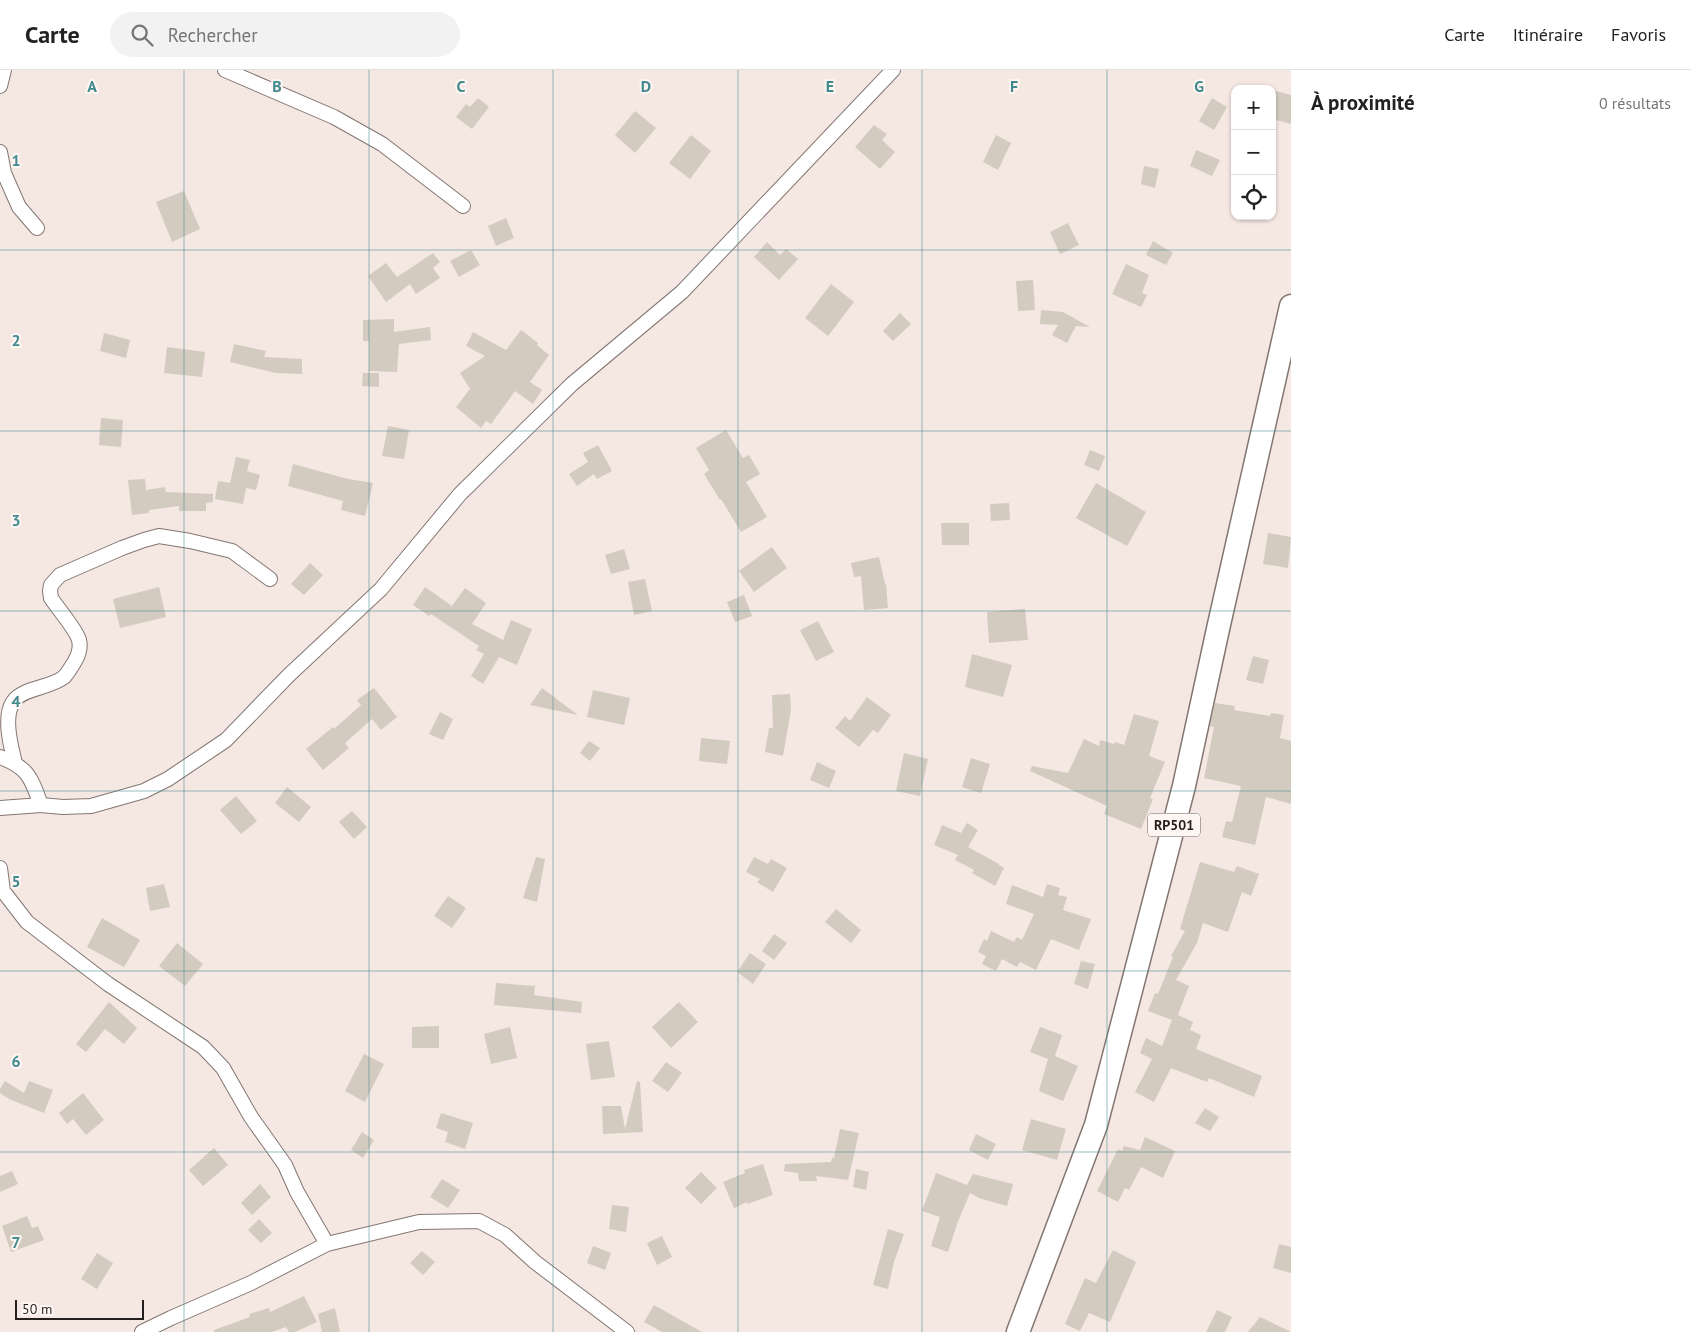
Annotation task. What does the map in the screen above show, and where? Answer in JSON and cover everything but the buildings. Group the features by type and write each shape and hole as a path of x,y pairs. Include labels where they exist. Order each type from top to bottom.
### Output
{"main road":[{"name":"RP501","path":"1018,1332 1099,1116 1184,786 1291,306"}],"street":[{"path":"0,86 4,70"},
{"path":"225,70 334,117 382,144 463,206"},
{"path":"0,808 41,805 63,807 91,806 144,791 168,779 226,740 289,675 381,589 460,494 572,384 682,292 893,70"},
{"path":"0,152 4,173 19,207 37,228"},
{"path":"15,763 10,744 9,729 9,713 12,703 18,696 64,677 80,652 79,638 51,598 51,584 60,575 122,548 159,536 190,541 232,552 270,580"},
{"path":"0,757 15,763 28,774 41,805"},
{"path":"0,868 3,891 27,922 108,984 203,1047 223,1068 251,1117 285,1164 297,1192 328,1244"},
{"path":"142,1332 251,1283 328,1244 419,1222 479,1221 504,1235 626,1332"}]}
